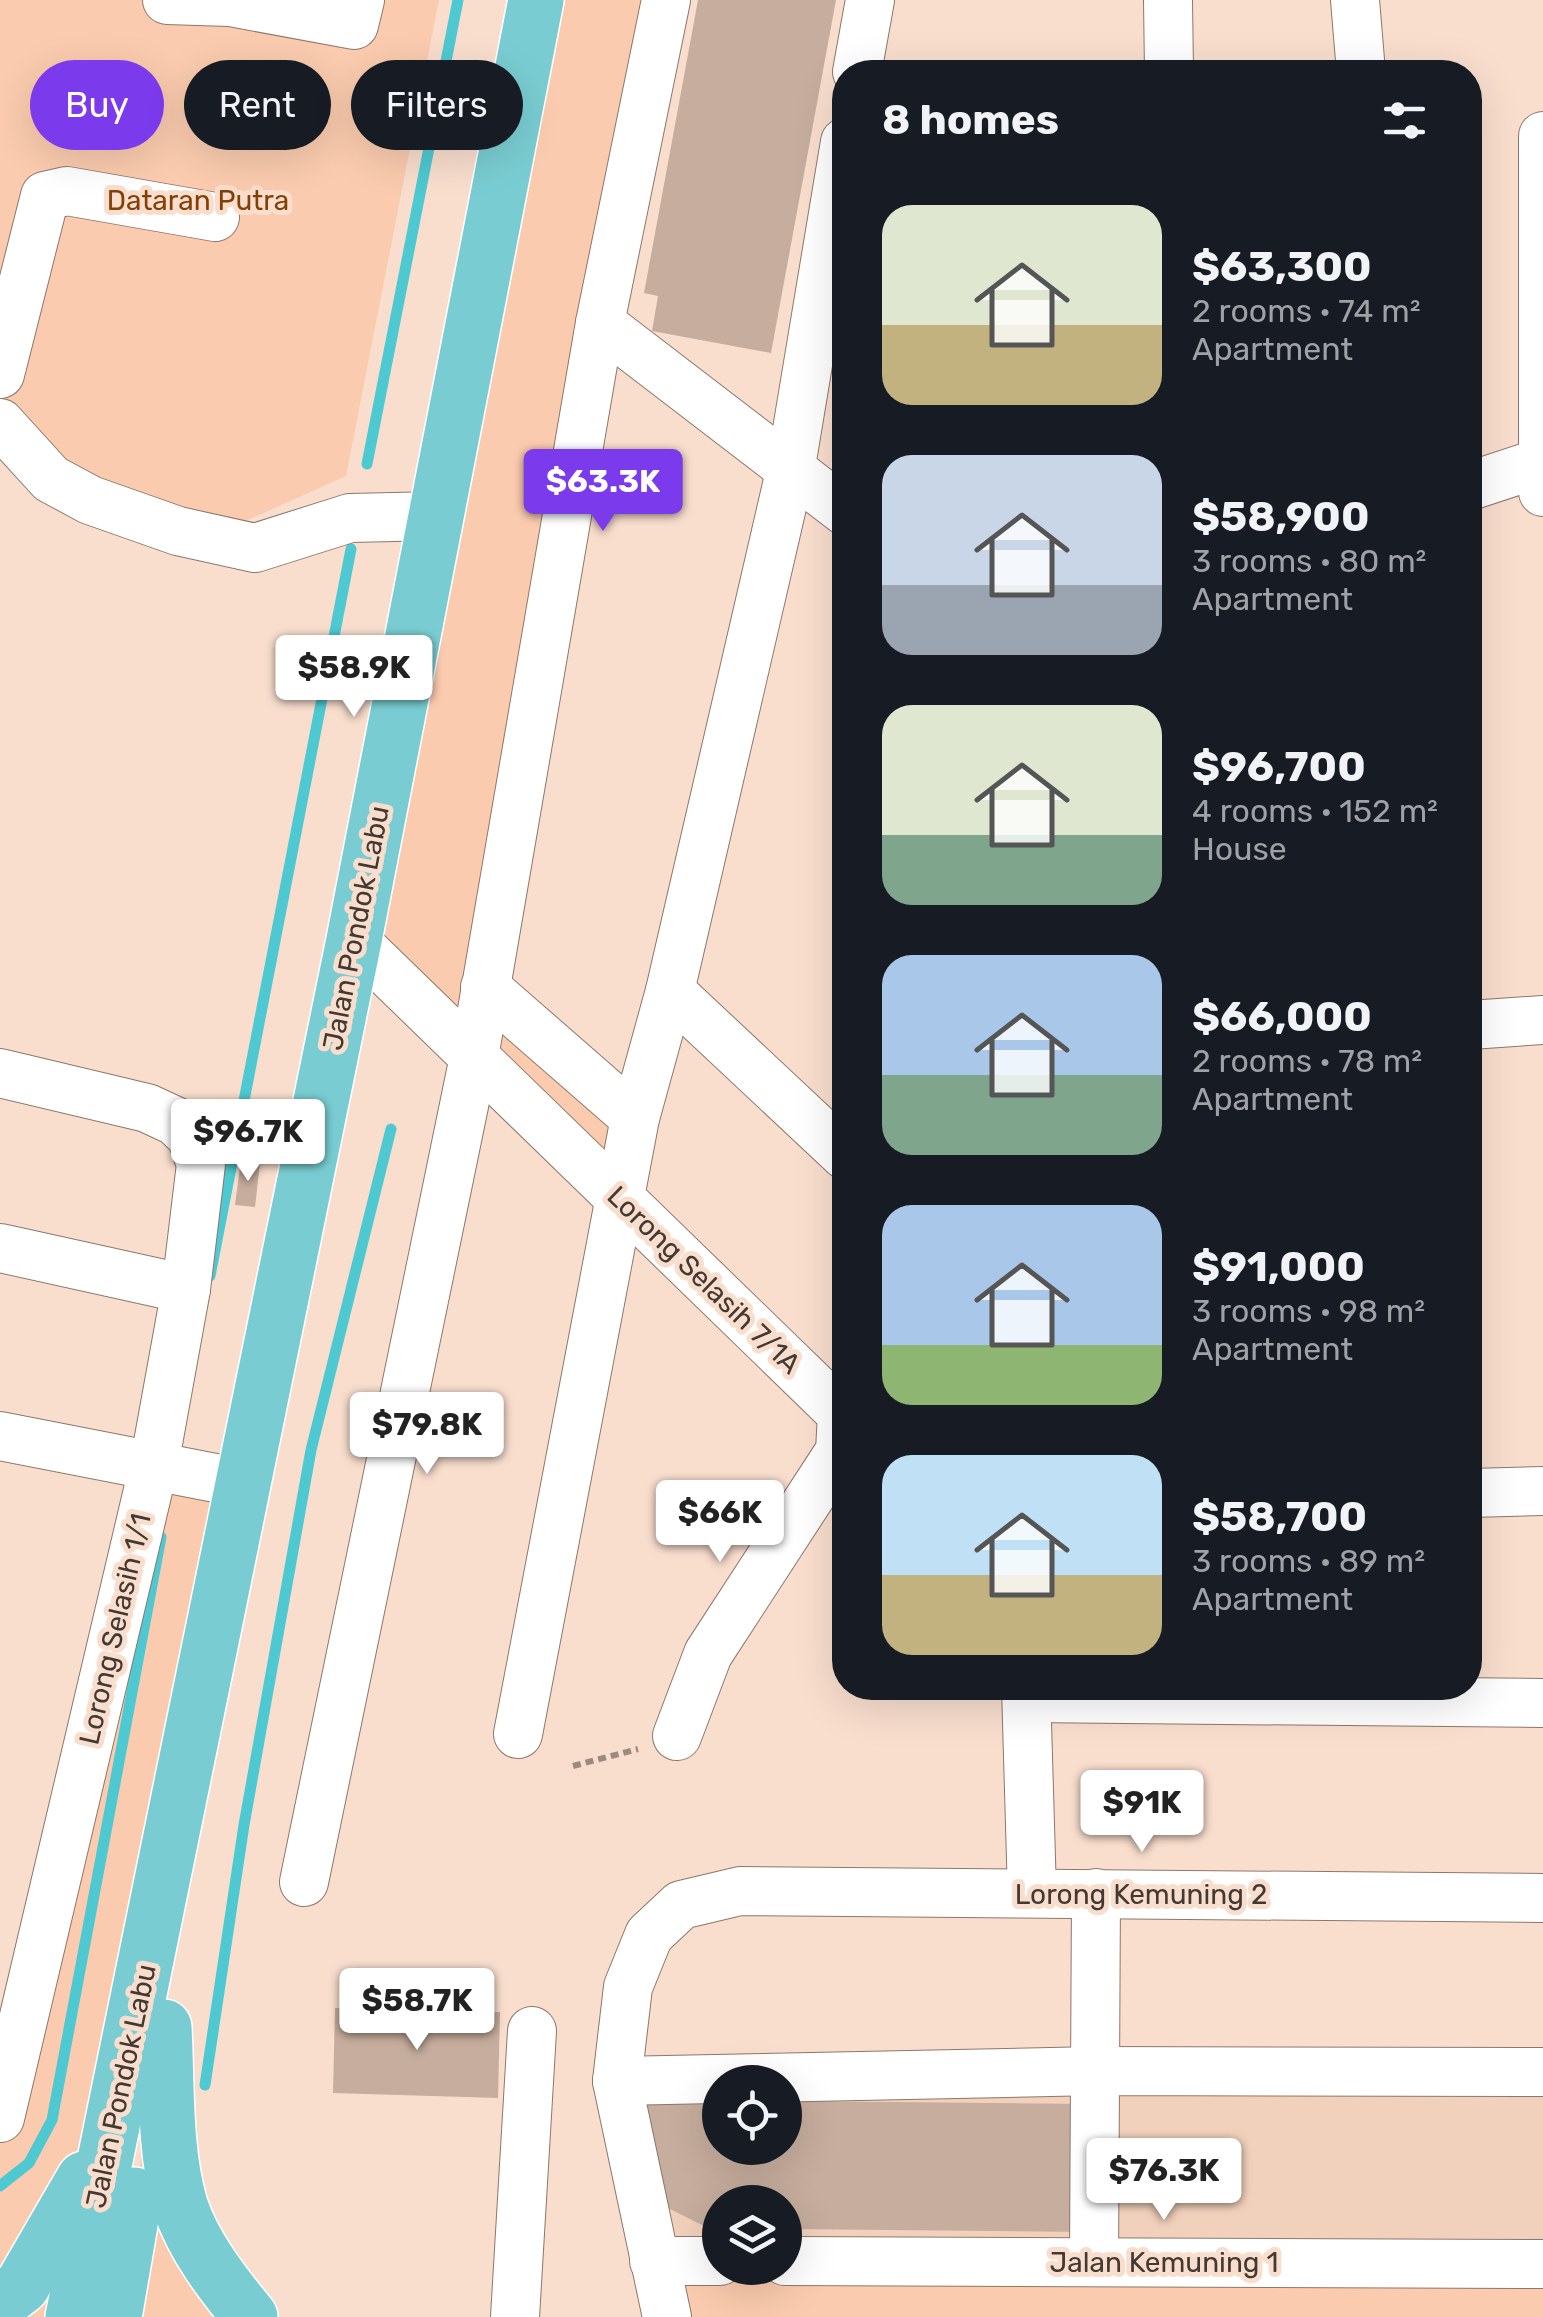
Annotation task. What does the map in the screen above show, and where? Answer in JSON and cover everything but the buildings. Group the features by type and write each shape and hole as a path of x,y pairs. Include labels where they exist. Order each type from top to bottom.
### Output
{"main road":[{"name":"Jalan Pondok Labu","path":"114,2317 170,1855 354,940 536,0"},
{"name":"Jalan Pondok Labu","path":"73,2317 148,2028"},
{"path":"0,2303 22,2286 70,2210 148,2028"},
{"path":"148,2028 180,2206 216,2272 250,2317"}],"street":[{"path":"167,0 230,2 354,25 360,0"},
{"path":"304,1882 474,1056 600,323 666,0"},
{"path":"859,60 870,0"},
{"path":"1168,0 1170,60"},
{"path":"1356,0 1360,60"},
{"path":"1482,484 1542,472 1543,136"},
{"path":"0,374 45,196 67,191 215,217"},
{"path":"518,1734 634,1118 670,991 790,472 832,220"},
{"path":"600,323 832,502"},
{"path":"0,423 51,479 90,500 178,531 255,548 350,518 437,516"},
{"name":"Lorong Selasih 7/1A","path":"354,940 832,1404"},
{"path":"486,987 634,1118"},
{"path":"670,991 832,1142"},
{"path":"1482,1023 1543,1020"},
{"name":"Lorong Selasih 1/1","path":"0,1073 147,1108 175,1121 192,1136 201,1164 186,1290 154,1465 0,2118"},
{"path":"0,1248 186,1290"},
{"path":"0,1436 242,1483"},
{"name":"Lorong Selasih 7/1A","path":"677,1736 708,1654 832,1464"},
{"path":"1482,1494 1543,1492"},
{"path":"1026,1700 1032,1893"},
{"path":"1388,1700 1543,1703"},
{"name":"Lorong Kemuning 2","path":"667,2317 618,2080 628,1988 650,1936 681,1905 740,1892 1543,1898"},
{"path":"1094,2262 1096,1893"},
{"path":"515,2317 532,2031"},
{"path":"618,2080 1097,2071 1543,2072"},
{"path":"654,2260 702,2261"},
{"name":"Jalan Kemuning 1","path":"802,2261 1543,2264"}],"path":[{"path":"572,1766 677,1736"}],"shaded area":[{"path":"1543,2073 1543,2264 802,2261 802,2185 702,2185 702,2261 654,2261 617,2081 702,2080 702,2165 802,2165 802,2079"}],"green space":[{"name":"Dataran Putra","path":"0,0 439,0 427,60 351,60 351,150 410,150 346,476 239,524 0,458"},
{"path":"536,0 666,0 486,987 635,1118 619,1197 354,940 507,150 523,150 523,67"},
{"path":"154,1465 241,1483 73,2317 0,2317 0,2118"},
{"path":"164,2027 171,2147 250,2317 114,2317"},
{"path":"654,2261 702,2266 702,2285 802,2285 802,2268 1543,2264 1543,2317 667,2317"}],"waterway":[{"path":"367,464 458,0"},
{"path":"210,1276 351,549"},
{"path":"205,2085 244,1825 311,1450 391,1129"},
{"path":"0,2186 29,2163 52,2120 161,1537"}]}
